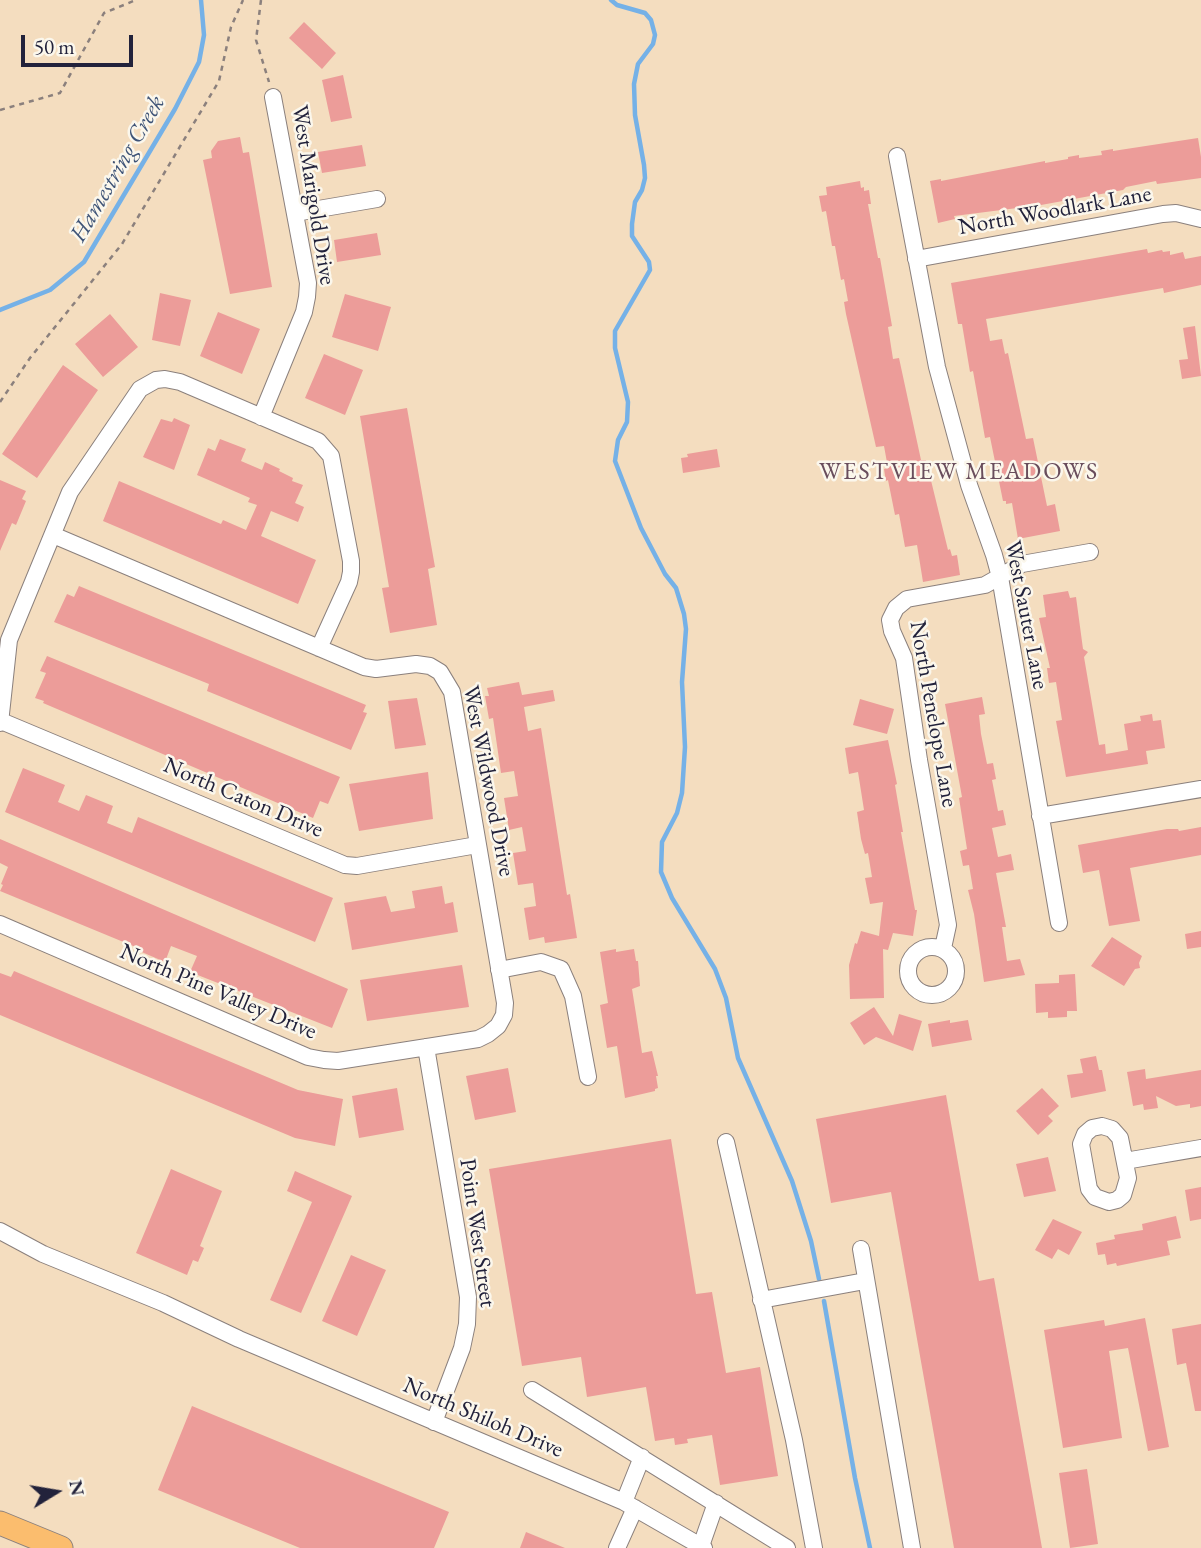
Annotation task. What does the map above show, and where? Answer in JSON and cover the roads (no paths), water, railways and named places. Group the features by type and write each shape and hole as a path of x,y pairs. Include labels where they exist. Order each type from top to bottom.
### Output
{"highway":[{"path":"0,1523 61,1548"}],"street":[{"name":"West Marigold Drive","path":"261,417 304,312 307,298 307,283 273,97"},
{"name":"West Sauter Lane","path":"897,156 937,367 969,485 1000,577 1059,923"},
{"path":"295,213 377,199"},
{"name":"North Woodlark Lane","path":"916,259 1163,214 1176,213 1201,219"},
{"path":"0,722 9,640 70,492 140,389 156,380 180,382 318,441 331,456 351,572 319,649"},
{"name":"West Wildwood Drive","path":"53,535 364,667 376,669 416,664 430,666 440,672 452,692 505,1003 504,1015 498,1026 488,1034 478,1039 426,1047"},
{"name":"North Penelope Lane","path":"943,948 948,925 904,658 890,620 895,608 907,599 985,585 1022,564 1090,552"},
{"name":"North Caton Drive","path":"0,722 345,865 357,866 477,845"},
{"path":"1040,816 1201,789"},
{"name":"North Pine Valley Drive","path":"0,924 308,1057 338,1061 426,1047"},
{"path":"499,970 541,962 561,969 573,996 588,1077"},
{"name":"Point West Street","path":"426,1047 468,1297 467,1324 462,1348 434,1422"},
{"path":"1102,1126 1112,1129 1120,1138 1125,1161 1128,1178 1123,1195 1109,1202 1095,1197 1088,1189 1081,1144 1085,1134 1092,1128 1102,1126"},
{"path":"726,1142 794,1440 814,1548"},
{"path":"1125,1161 1201,1149"},
{"name":"North Shiloh Drive","path":"0,1231 43,1254 163,1303 239,1339 630,1505 703,1547"},
{"path":"861,1249 912,1548"},
{"path":"761,1300 865,1281"},
{"path":"532,1391 787,1548"},
{"path":"617,1548 642,1457"},
{"path":"703,1547 716,1503"}],"waterway":[{"name":"Hamestring Creek","path":"0,310 50,290 84,262 175,109 199,62 204,35 201,0"},
{"path":"611,0 617,5 645,13 651,20 655,35 653,44 638,64 634,84 635,115 645,178 635,202 632,236 649,262 650,270 615,331 615,348 628,402 627,422 618,440 615,461 641,528 665,574 676,588 686,629 682,682 685,747 682,793 677,813 662,842 661,872 672,898 715,969 726,998 738,1058 792,1181 811,1241 819,1279"},
{"path":"824,1301 870,1548"}],"district":[{"name":"WESTVIEW MEADOWS","path":"959,472"}]}
